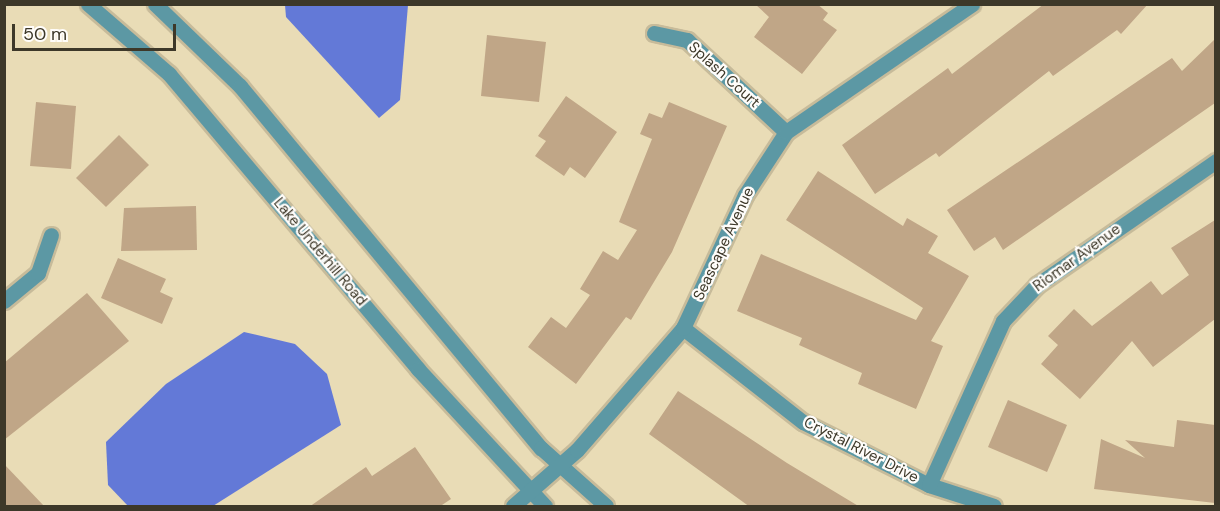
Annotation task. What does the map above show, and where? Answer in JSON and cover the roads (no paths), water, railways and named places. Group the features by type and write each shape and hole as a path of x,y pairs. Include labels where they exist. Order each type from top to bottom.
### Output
{"street":[{"name":"Lake Underhill Road","path":"88,4 169,74 418,369 545,507"},
{"path":"155,4 240,86 558,466 606,507"},
{"name":"Seascape Avenue","path":"513,507 558,466 683,328 745,195 786,132 972,4"},
{"name":"Splash Court","path":"654,33 687,40 786,132"},
{"name":"Riomar Avenue","path":"929,485 1003,321 1037,285 1215,161"},
{"path":"4,301 38,273 51,235"},
{"name":"Crystal River Drive","path":"683,328 803,422 929,485 994,507"}],"water":[{"path":"285,5 408,5 400,100 379,118 286,17"},
{"path":"244,332 295,344 327,374 341,425 213,506 128,506 108,485 106,442 166,384"}]}
